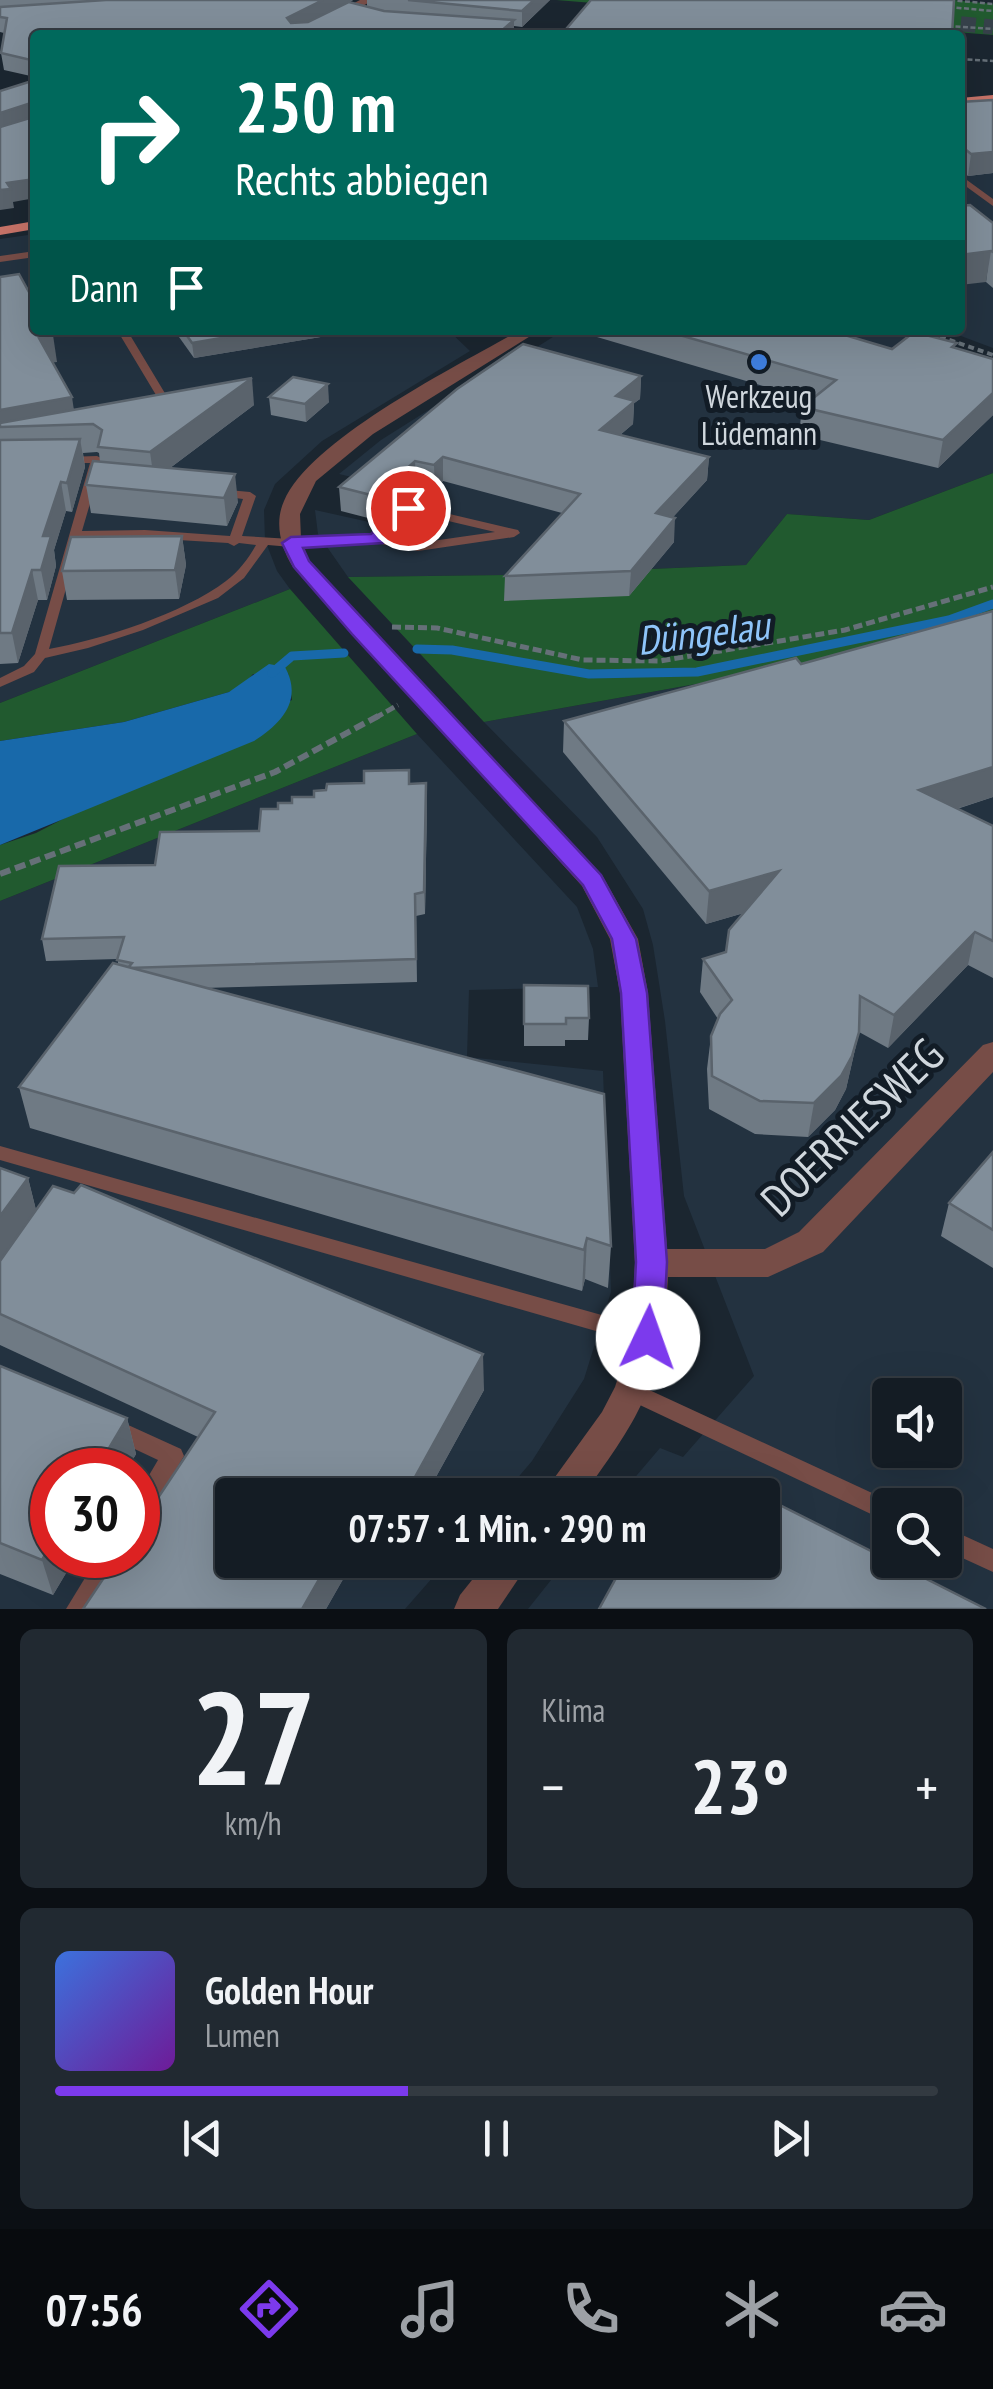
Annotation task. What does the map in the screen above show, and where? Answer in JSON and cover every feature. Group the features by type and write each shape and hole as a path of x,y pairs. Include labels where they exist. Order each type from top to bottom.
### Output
{"main road":[{"path":"965,94 993,91"},
{"path":"965,102 993,99"},
{"path":"0,231 30,226"}],"street":[{"path":"308,30 369,0"},
{"path":"349,10 367,14"},
{"path":"462,26 498,30"},
{"path":"524,335 403,408 320,466 294,498 288,520 291,543 300,563 593,880 624,939 634,993 652,1262 648,1338 632,1391 615,1424 574,1478"},
{"name":"DOERRIESWEG","path":"652,1262 768,1263 811,1242 993,1053"},
{"path":"474,1609 498,1578"}],"lane":[{"path":"965,182 993,203"},
{"path":"0,259 30,255"},
{"path":"125,335 164,403 146,418"},
{"path":"0,683 29,669 41,655 97,459 58,460"},
{"path":"92,482 112,483"},
{"path":"210,493 250,496 234,542"},
{"path":"75,534 291,543 376,539 418,547 514,532 408,508 376,539"},
{"path":"41,655 71,652 214,596 246,570 263,542"},
{"path":"0,1153 73,1185 648,1338"},
{"path":"632,1391 872,1504"},
{"path":"86,1415 156,1448"},
{"path":"160,1450 173,1456 160,1477"},
{"path":"962,1546 993,1561"},
{"path":"78,1609 98,1578"}],"path":[{"path":"950,0 993,3"},
{"path":"962,0 993,3"},
{"path":"980,0 993,3"},
{"path":"935,7 993,11"},
{"path":"970,18 974,9"},
{"path":"942,26 993,30"},
{"path":"965,58 993,60"},
{"path":"936,335 993,355"},
{"path":"359,630 437,628 582,660 660,662 845,630 993,587"},
{"path":"0,874 274,772 393,706 423,696"}],"shaded area":[{"path":"993,109 993,348 958,335 965,335 965,112"},
{"path":"30,235 30,335 453,335 470,351 322,441 275,484 264,510 265,540 277,571 290,589 0,703 0,239"},
{"path":"556,335 911,335 993,364 993,473 869,520 787,514 746,565 348,577 318,534 315,510 378,524 412,491 339,474 381,440 508,360 518,359"},
{"path":"801,665 993,706 993,1609 528,1609 553,1578 780,1578 780,1478 634,1478 660,1448 683,1457 754,1376 684,1196 665,1021 643,909 597,837 484,722"},
{"path":"417,734 577,907 593,949 598,987 469,990 467,1057 603,1071 611,1292 584,1379 518,1478 215,1478 215,1578 432,1578 405,1609 0,1609 0,901"}],"green space":[{"path":"556,0 953,0 993,4 993,35"},
{"path":"993,473 993,623 801,665 484,722 348,577 746,565 787,514 869,520"},
{"path":"290,589 417,734 0,901 0,845 36,833 292,700 288,673 253,674 242,687 229,692 124,722 0,741 0,703"}],"water":[{"path":"269,664 285,667 292,690 287,710 254,741 0,845 0,741 124,722 229,692"}],"building":[{"path":"106,0 323,0 287,18 291,23 308,22 349,2 384,11 514,20 502,30 30,30 30,60 1,53 7,18 0,17 0,7"},
{"path":"408,0 534,0 522,11"},
{"path":"591,0 954,0 952,30 565,30"},
{"path":"30,82 30,103 0,113 0,91"},
{"path":"993,100 993,152 971,154 965,149 965,102"},
{"path":"30,118 30,180 7,183 11,189 0,190 0,127"},
{"path":"970,205 993,223 993,252 965,254 965,206"},
{"path":"19,274 30,294 30,335 53,335 39,338 72,397 0,410 0,277"},
{"path":"186,335 239,335 192,343"},
{"path":"679,335 845,335 892,349 910,335 926,335 993,359 993,393 943,440 802,407 836,380"},
{"path":"523,344 641,376 616,396 635,401 600,430 709,457 656,513 675,518 631,571 505,576 580,494 443,457 434,465 415,461 383,490 377,489 371,495 339,487 457,389"},
{"path":"293,377 328,384 305,404 269,397"},
{"path":"252,378 150,452 98,447 102,430 93,424 0,427 0,423"},
{"path":"80,439 67,483 61,482 43,536 51,536 41,570 32,570 12,633 0,633 0,440"},
{"path":"93,461 235,474 224,498 86,485"},
{"path":"182,536 175,570 62,571 71,537"},
{"path":"993,611 993,767 919,790 993,826 993,941 975,932 894,1015 860,996 859,1032 852,1056 841,1076 814,1103 760,1101 712,1076 711,1036 720,1014 732,1000 703,959 726,952 729,930 779,871 709,891 564,721 796,658 801,664"},
{"path":"409,770 409,784 426,783 424,892 415,894 416,959 128,968 132,963 117,960 124,937 42,939 59,866 155,865 160,832 259,831 261,809 278,809 278,803 292,803 292,797 314,797 314,791 326,790 327,784 364,783 364,771"},
{"path":"113,963 604,1094 611,1246 587,1238 584,1250 19,1087"},
{"path":"524,985 588,986 589,1018 566,1018 566,1024 524,1024"},
{"path":"993,1152 993,1230 949,1203"},
{"path":"0,1168 28,1178 0,1216"},
{"path":"81,1185 483,1354 414,1478 215,1478 215,1578 320,1578 302,1609 83,1609 104,1578 160,1578 160,1495 215,1412 0,1314 0,1261 53,1186 74,1193"},
{"path":"0,1366 127,1418 109,1448 30,1448 30,1555 0,1543"},
{"path":"780,1505 872,1551 872,1578 925,1578 986,1609 599,1609 616,1578 780,1578"}],"waterway":[{"name":"Düngelau","path":"417,649 452,650 589,674 697,672 949,620 993,604"},
{"name":"Düngelau","path":"272,673 292,656 344,653"}],"tunnel":[{"path":"915,19 993,27"}],"place":[{"name":"Werkzeug Lüdemann","path":"759,362"}],"route":[{"path":"408,508 376,539 291,543 300,563 359,630 593,880 624,939 634,993 652,1262 648,1338"}]}
